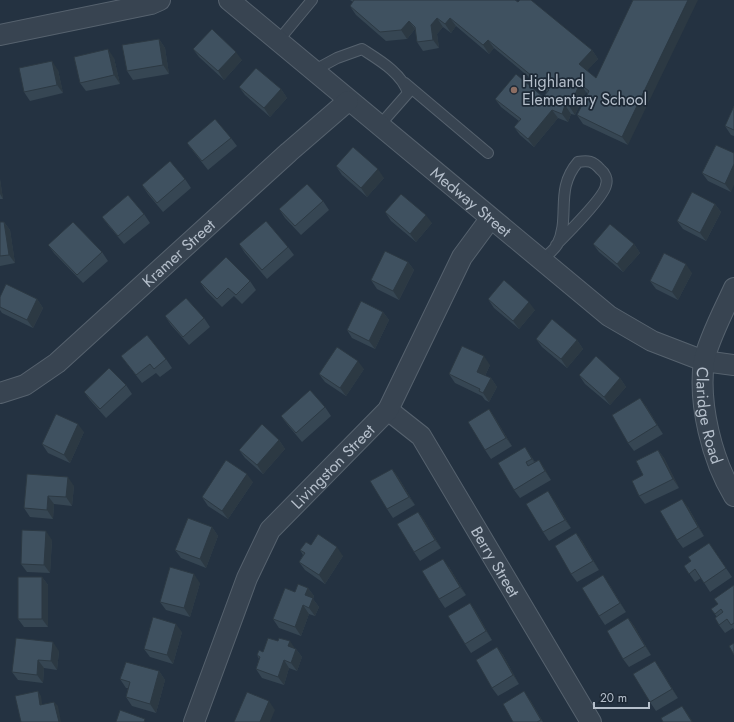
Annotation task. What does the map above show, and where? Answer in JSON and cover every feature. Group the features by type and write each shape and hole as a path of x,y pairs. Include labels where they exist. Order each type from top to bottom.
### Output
{"street":[{"path":"0,35 151,4 160,0"},
{"name":"Medway Street","path":"229,0 348,101 609,316 652,341 704,361 734,365"},
{"name":"Kramer Street","path":"0,393 25,385 57,363 283,157 348,101"},
{"name":"Livingston Street","path":"194,722 247,578 270,530 388,410 462,257 490,219"},
{"name":"Claridge Road","path":"734,288 719,320 704,361 704,408 715,459 734,496"},
{"name":"Berry Street","path":"388,410 421,436 591,722"}],"lane":[{"path":"278,41 312,0"},
{"path":"313,71 337,58 362,49 378,59 488,152"},
{"path":"379,126 408,93 405,83"},
{"path":"542,261 556,246 599,198 606,186 605,173 588,160 578,162 570,172 562,198 563,222 556,246"}],"building":[{"path":"354,0 515,0 518,2 520,0 531,0 592,50 579,64 596,78 633,0 688,0 622,137 577,115 589,91 580,84 569,106 565,105 562,114 552,110 528,139 514,127 521,119 495,99 516,74 543,97 549,90 488,40 483,45 450,18 445,24 437,18 431,25 433,40 417,42 415,27 409,21 401,30 380,32 350,6"},
{"path":"212,29 236,52 218,71 193,49"},
{"path":"159,39 163,65 127,71 122,45"},
{"path":"108,49 114,75 80,83 74,57"},
{"path":"52,61 57,85 24,92 19,68"},
{"path":"256,68 281,89 264,108 239,87"},
{"path":"734,106 734,130 725,126"},
{"path":"215,119 231,138 202,161 187,143"},
{"path":"716,145 734,153 734,164 725,184 702,173"},
{"path":"353,147 378,169 361,188 336,166"},
{"path":"170,161 185,179 157,203 142,185"},
{"path":"307,184 323,201 295,226 279,209"},
{"path":"692,192 715,204 700,233 677,221"},
{"path":"401,194 426,215 410,234 385,212"},
{"path":"128,195 144,214 118,236 102,217"},
{"path":"266,221 288,247 262,270 239,244"},
{"path":"0,222 4,222 9,255 0,256"},
{"path":"73,222 102,252 77,275 48,245"},
{"path":"610,224 634,244 617,264 593,244"},
{"path":"385,251 408,262 393,291 371,280"},
{"path":"664,253 686,264 672,292 650,281"},
{"path":"226,257 250,281 236,295 228,288 217,299 200,282"},
{"path":"504,280 529,302 513,321 488,299"},
{"path":"6,284 37,299 27,320 0,307 0,297"},
{"path":"186,298 204,318 183,337 165,316"},
{"path":"361,301 383,312 369,341 347,330"},
{"path":"552,319 577,340 561,359 536,339"},
{"path":"147,335 166,359 154,369 150,364 136,375 121,356"},
{"path":"462,346 484,356 477,372 491,378 483,393 479,391 480,389 449,374"},
{"path":"337,347 358,361 340,388 319,374"},
{"path":"596,356 620,378 604,397 579,375"},
{"path":"109,368 126,385 100,409 84,392"},
{"path":"310,390 325,407 296,433 281,416"},
{"path":"640,398 657,425 628,443 612,415"},
{"path":"489,409 506,438 485,450 468,422"},
{"path":"56,414 78,424 64,455 42,444"},
{"path":"262,424 279,440 257,465 239,450"},
{"path":"525,447 532,459 526,462 528,466 539,460 545,471 514,490 498,463"},
{"path":"658,450 673,479 639,496 632,481 643,475 636,461"},
{"path":"226,460 247,474 222,511 202,497"},
{"path":"392,469 409,497 387,509 370,481"},
{"path":"27,474 68,477 66,497 48,496 47,510 24,508"},
{"path":"548,491 565,520 543,532 526,504"},
{"path":"682,499 698,527 677,540 660,511"},
{"path":"418,512 435,540 414,552 397,524"},
{"path":"188,518 212,527 200,559 175,550"},
{"path":"22,530 46,531 44,565 21,564"},
{"path":"576,533 593,561 571,574 555,546"},
{"path":"318,534 337,547 319,575 299,562 305,553 300,550 306,542 311,545"},
{"path":"709,543 726,568 704,583 695,569 689,574 684,566 691,561 688,557"},
{"path":"443,559 460,587 439,599 422,571"},
{"path":"170,567 194,574 184,608 160,602"},
{"path":"603,575 620,603 599,616 582,588"},
{"path":"18,577 42,577 42,619 18,619"},
{"path":"298,584 308,588 305,595 313,598 309,608 303,605 295,627 273,619 285,588 295,592"},
{"path":"734,585 734,623 731,625 727,619 719,625 715,618 723,612 721,609 715,614 711,609 718,604 714,599"},
{"path":"470,603 486,631 465,644 448,616"},
{"path":"153,617 176,624 167,655 144,649"},
{"path":"628,618 645,646 623,659 607,631"},
{"path":"16,638 53,642 51,661 38,660 37,675 12,672"},
{"path":"268,638 278,641 279,638 290,641 288,646 296,649 291,663 284,660 278,677 256,669 260,657 257,655 259,650 263,652"},
{"path":"734,643 734,655 729,646"},
{"path":"497,647 513,675 492,688 476,660"},
{"path":"655,661 672,689 650,702 633,674"},
{"path":"126,662 159,671 150,704 126,697 130,682 120,679"},
{"path":"38,691 40,705 54,702 59,722 21,722 15,696"},
{"path":"524,691 541,720 537,722 513,722 503,704"},
{"path":"247,692 269,701 260,722 234,722"},
{"path":"682,706 692,722 663,722 661,718"},
{"path":"120,710 145,719 144,722 116,722"}],"place":[{"name":"Highland Elementary School","path":"514,90"}]}
